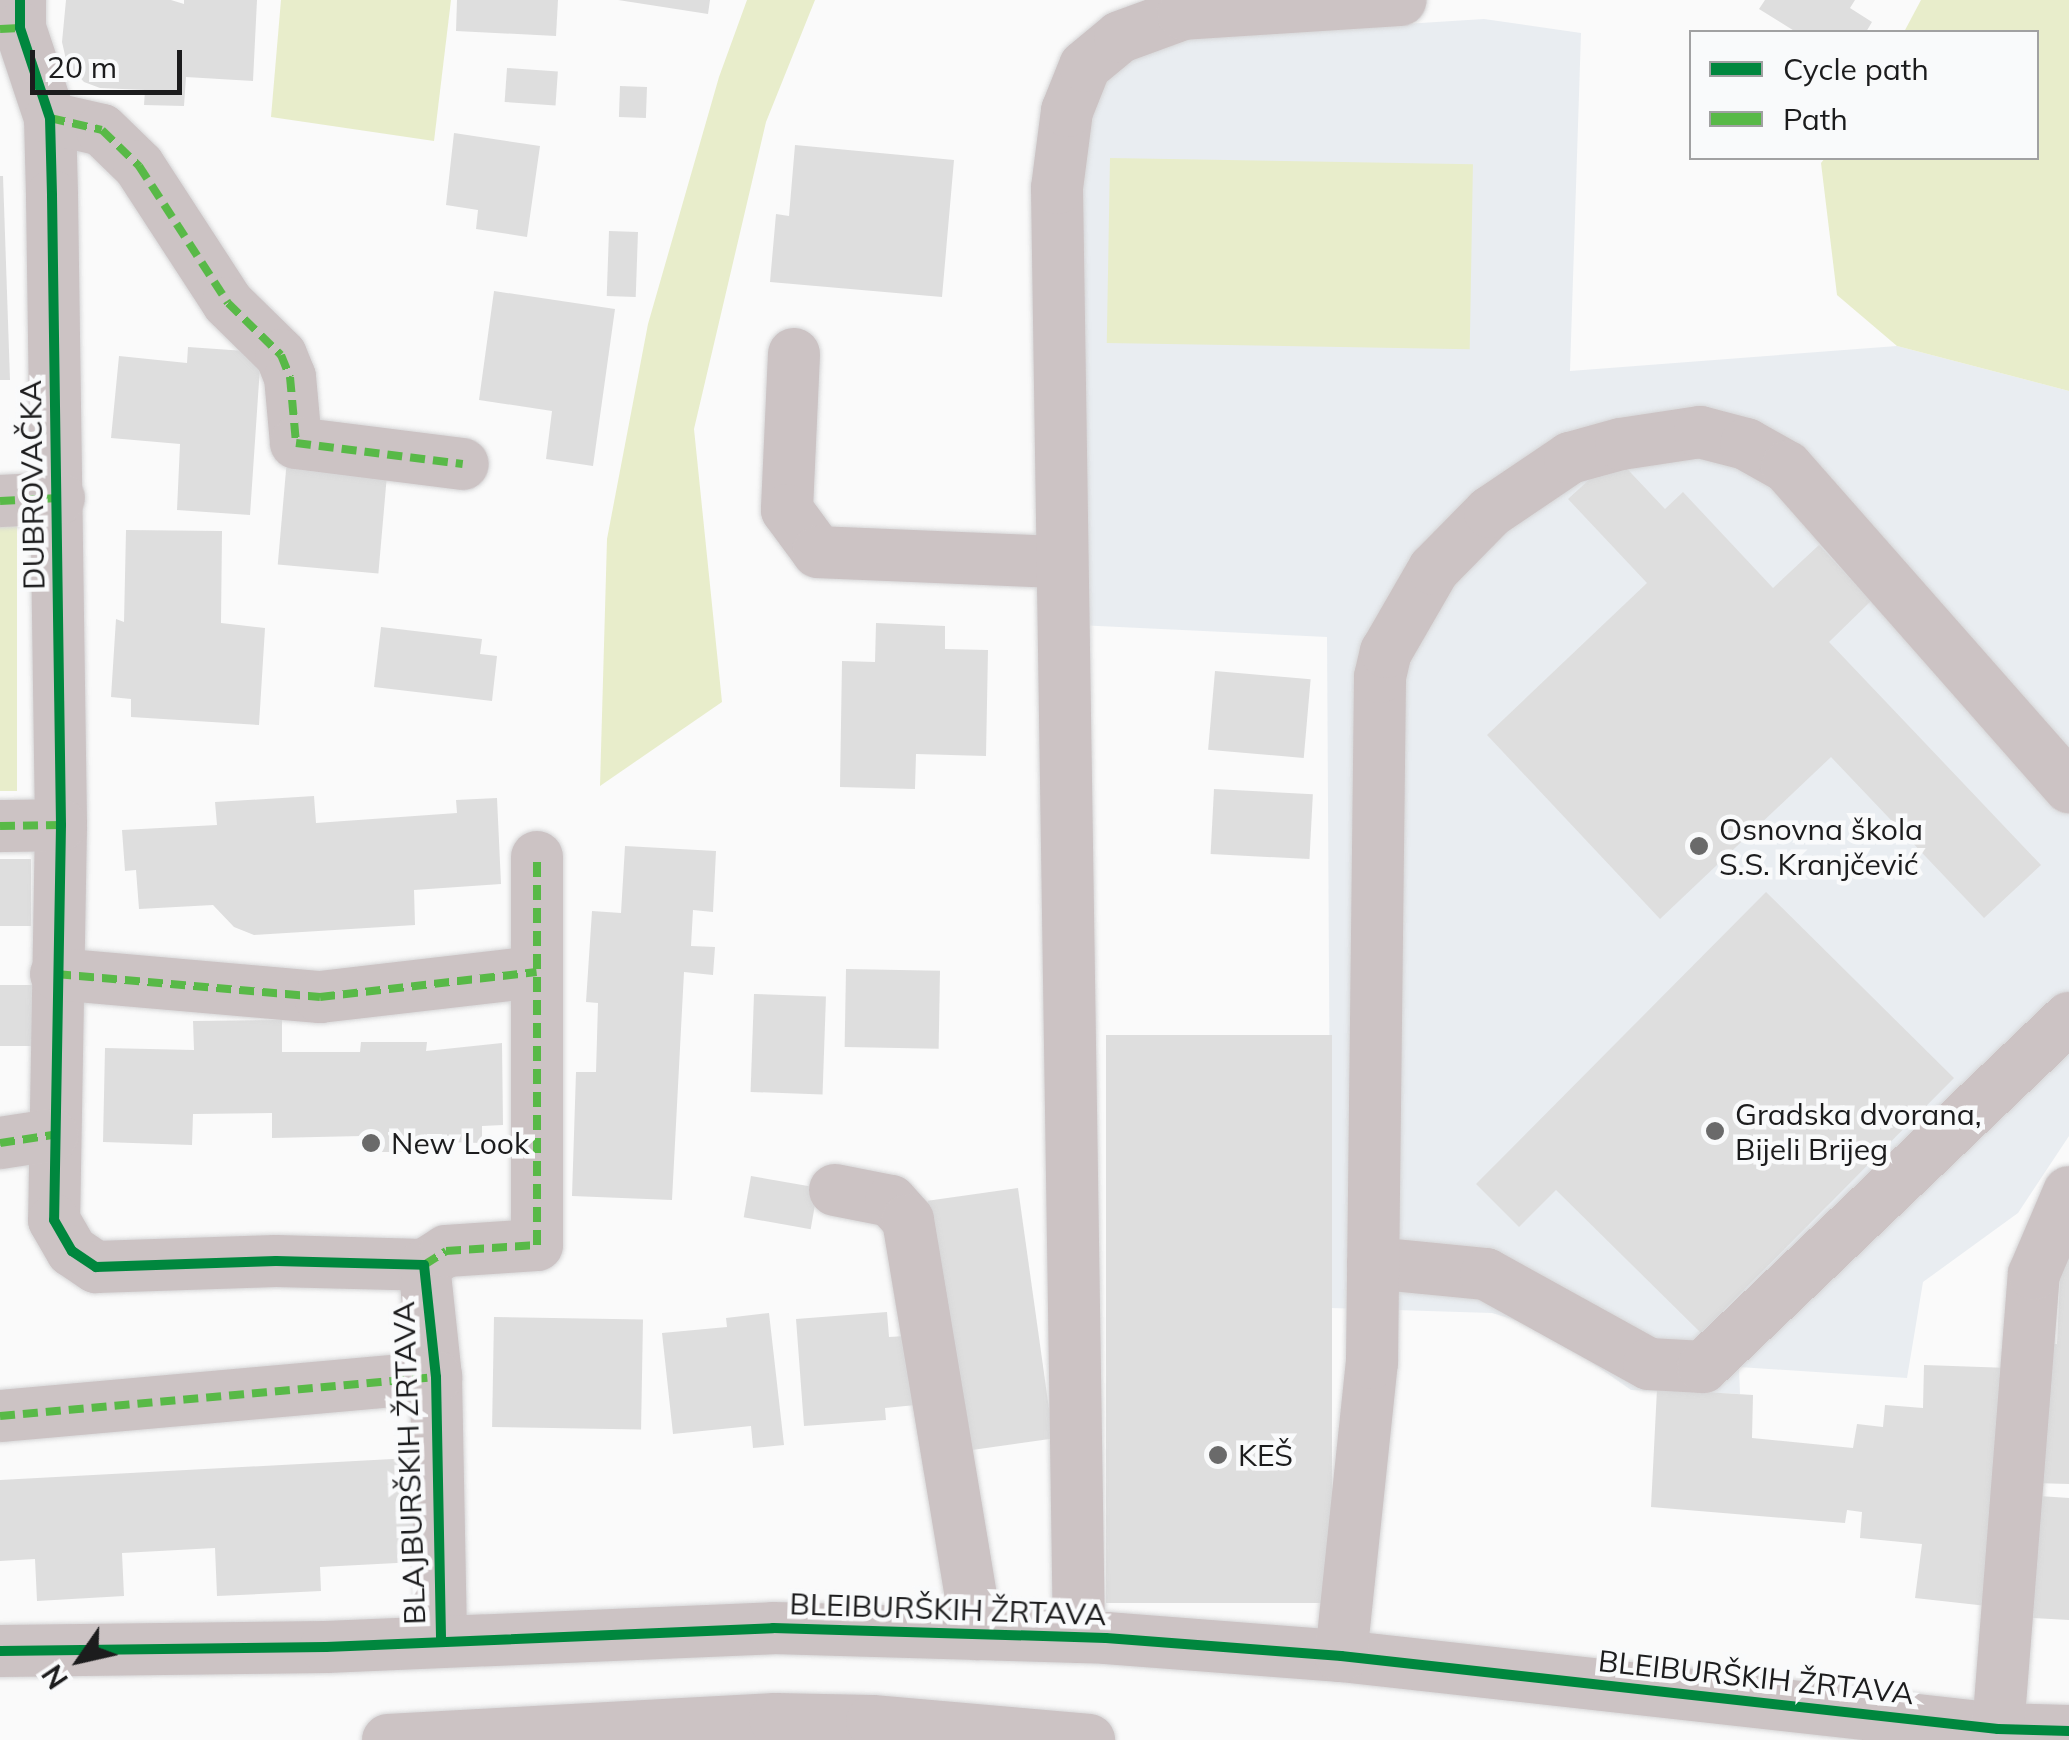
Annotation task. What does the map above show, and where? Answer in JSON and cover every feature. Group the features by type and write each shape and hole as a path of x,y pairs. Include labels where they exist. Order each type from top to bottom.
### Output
{"street":[{"path":"1079,1637 1057,188 1066,111 1085,66 1120,36 1183,14 1401,0"},
{"name":"DUBROVAČKA","path":"13,19 50,118 62,826 56,974"},
{"path":"50,118 102,130 139,166 228,303 282,355 290,377 296,443 463,464"},
{"path":"794,354 787,510 818,552 1061,562"},
{"path":"1341,1656 1372,1362 1380,677 1386,652 1434,569 1490,512 1570,458 1620,444 1700,432 1746,444 1787,467 2069,787"},
{"name":"DUBROVAČKA","path":"0,501 59,498"},
{"path":"0,826 62,826"},
{"name":"BLAJBURŠKIH ŽRTAVA","path":"56,974 54,1220 72,1252 96,1267 276,1260 424,1264 446,1251 537,1244 537,857"},
{"path":"56,974 320,997 537,972"},
{"path":"1373,1263 1486,1274 1649,1364 1703,1367 2069,1018"},
{"path":"0,1142 52,1136"},
{"path":"835,1190 890,1201 908,1220 976,1634"},
{"path":"1998,1729 2034,1274 2069,1192"},
{"name":"BLAJBURŠKIH ŽRTAVA","path":"424,1264 436,1377 441,1640"},
{"name":"BLAJBURŠKIH ŽRTAVA","path":"0,1416 436,1377"},
{"name":"BLEIBURŠKIH ŽRTAVA","path":"0,1651 326,1647 773,1628 1079,1637 1341,1656 1998,1729 2069,1731"},
{"path":"388,1740 687,1733 775,1719 872,1721 1089,1740"}],"shaded area":[{"name":"Osnovna škola S.S. Kranjčević","path":"1484,19 1581,33 1570,371 1897,346 2069,391 2069,1136 2018,1213 1923,1282 1907,1378 1739,1367 1740,1394 1631,1390 1544,1329 1492,1313 1331,1308 1327,637 1077,625 1073,124 1092,85 1165,39"}],"green space":[{"path":"281,0 451,0 434,141 271,117"},
{"path":"747,0 815,0 766,122 694,429 722,702 600,786 607,539 648,324 719,77"},
{"path":"1921,0 2069,0 2069,391 1897,346 1837,295 1823,160 2039,160 2039,30 1905,30"},
{"path":"1110,158 1473,164 1470,349 1107,343"},
{"path":"0,516 17,516 17,791 0,791"}],"building":[{"path":"66,0 171,0 184,4 184,0 257,0 253,81 186,77 184,106 144,105 145,90 100,88 84,82 67,64 62,42"},
{"path":"457,0 558,0 556,36 456,31"},
{"path":"618,0 710,0 708,14"},
{"path":"1765,0 1855,0 1850,8 1872,22 1867,30 1793,30 1759,9"},
{"path":"507,68 558,72 556,105 505,102"},
{"path":"620,86 647,87 646,118 619,117"},
{"path":"454,133 540,146 527,237 476,229 478,210 446,205"},
{"path":"795,145 954,160 942,297 770,282 776,214 789,216"},
{"path":"3,176 10,380 0,380"},
{"path":"609,231 638,232 636,297 607,296"},
{"path":"494,291 615,309 593,466 546,459 552,411 479,400"},
{"path":"188,347 261,352 250,515 177,510 180,444 111,438 119,356 187,363"},
{"path":"1615,456 1665,509 1683,492 1773,588 1819,545 1871,601 1829,642 2041,865 1984,918 1831,757 1660,919 1487,735 1647,583 1568,499"},
{"path":"287,459 388,468 378,573 278,565"},
{"path":"126,530 222,531 221,623 265,628 259,725 131,717 131,699 111,697 116,619 124,622"},
{"path":"876,623 945,626 945,649 988,650 986,756 916,754 915,789 840,787 842,661 875,662"},
{"path":"381,627 482,639 480,654 497,656 492,701 374,687"},
{"path":"1215,671 1311,679 1304,758 1208,750"},
{"path":"1214,789 1313,794 1309,859 1211,854"},
{"path":"314,796 316,823 457,813 456,800 497,798 501,884 414,890 415,925 254,935 234,927 213,905 139,909 136,870 125,871 122,830 217,825 215,802"},
{"path":"625,846 716,851 713,912 693,910 691,946 715,947 713,975 684,972 672,1200 572,1196 576,1072 596,1072 598,1003 586,1002 592,911 621,913"},
{"path":"0,859 31,859 31,926 0,926"},
{"name":"Gradska dvorana, Bijeli Brijeg","path":"1766,892 1954,1078 1701,1333 1556,1190 1519,1227 1476,1184"},
{"path":"846,969 940,971 939,1049 845,1047"},
{"path":"0,985 37,985 37,1046 0,1046"},
{"path":"754,994 826,997 823,1094 751,1092"},
{"path":"282,1020 282,1052 360,1052 361,1042 427,1042 426,1051 502,1043 503,1125 482,1126 482,1143 442,1142 442,1134 427,1134 427,1152 361,1152 362,1136 272,1138 272,1113 193,1114 192,1145 103,1142 105,1048 194,1050 193,1021"},
{"name":"KEŠ","path":"1106,1035 1332,1035 1332,1603 1106,1603"},
{"path":"751,1176 818,1188 811,1229 744,1217"},
{"path":"1018,1188 1053,1439 963,1451 928,1201"},
{"path":"2061,1256 2069,1256 2069,1484 2033,1483 2038,1343 2057,1344"},
{"path":"887,1312 889,1337 921,1335 926,1404 885,1408 886,1420 804,1426 796,1319"},
{"path":"769,1313 784,1445 753,1448 751,1426 673,1434 662,1333 727,1327 726,1318"},
{"path":"494,1317 643,1320 641,1430 492,1427"},
{"path":"1924,1365 2010,1368 1987,1606 1915,1598 1922,1544 1860,1538 1862,1512 1847,1510 1845,1523 1651,1507 1657,1389 1753,1395 1752,1438 1853,1448 1857,1424 1883,1427 1885,1405 1923,1408"},
{"path":"411,1458 416,1562 320,1567 321,1591 217,1596 215,1548 122,1553 124,1596 37,1601 35,1559 0,1561 0,1480"},
{"path":"2039,1496 2069,1498 2069,1620 2033,1618"}],"marked path":[{"path":"0,29 20,28"},
{"path":"50,118 102,130 139,166 228,303 281,355 290,377 296,443 463,464"},
{"path":"0,501 59,498"},
{"path":"0,826 61,825"},
{"path":"424,1265 446,1251 537,1245 537,857"},
{"path":"56,974 320,997 537,972"},
{"path":"0,1143 52,1135"},
{"path":"0,1416 436,1377"}],"cycle path":[{"path":"20,0 20,28 50,118 61,825 54,1220 72,1251 96,1267 276,1261 424,1265 436,1377 441,1640"},
{"path":"0,1651 326,1647 773,1628 1106,1638 1341,1656 1998,1729 2069,1731"}],"place":[{"name":"Osnovna škola S.S. Kranjčević","path":"1699,846"},
{"name":"Gradska dvorana, Bijeli Brijeg","path":"1715,1131"},
{"name":"New Look","path":"371,1143"},
{"name":"KEŠ","path":"1218,1455"}]}
